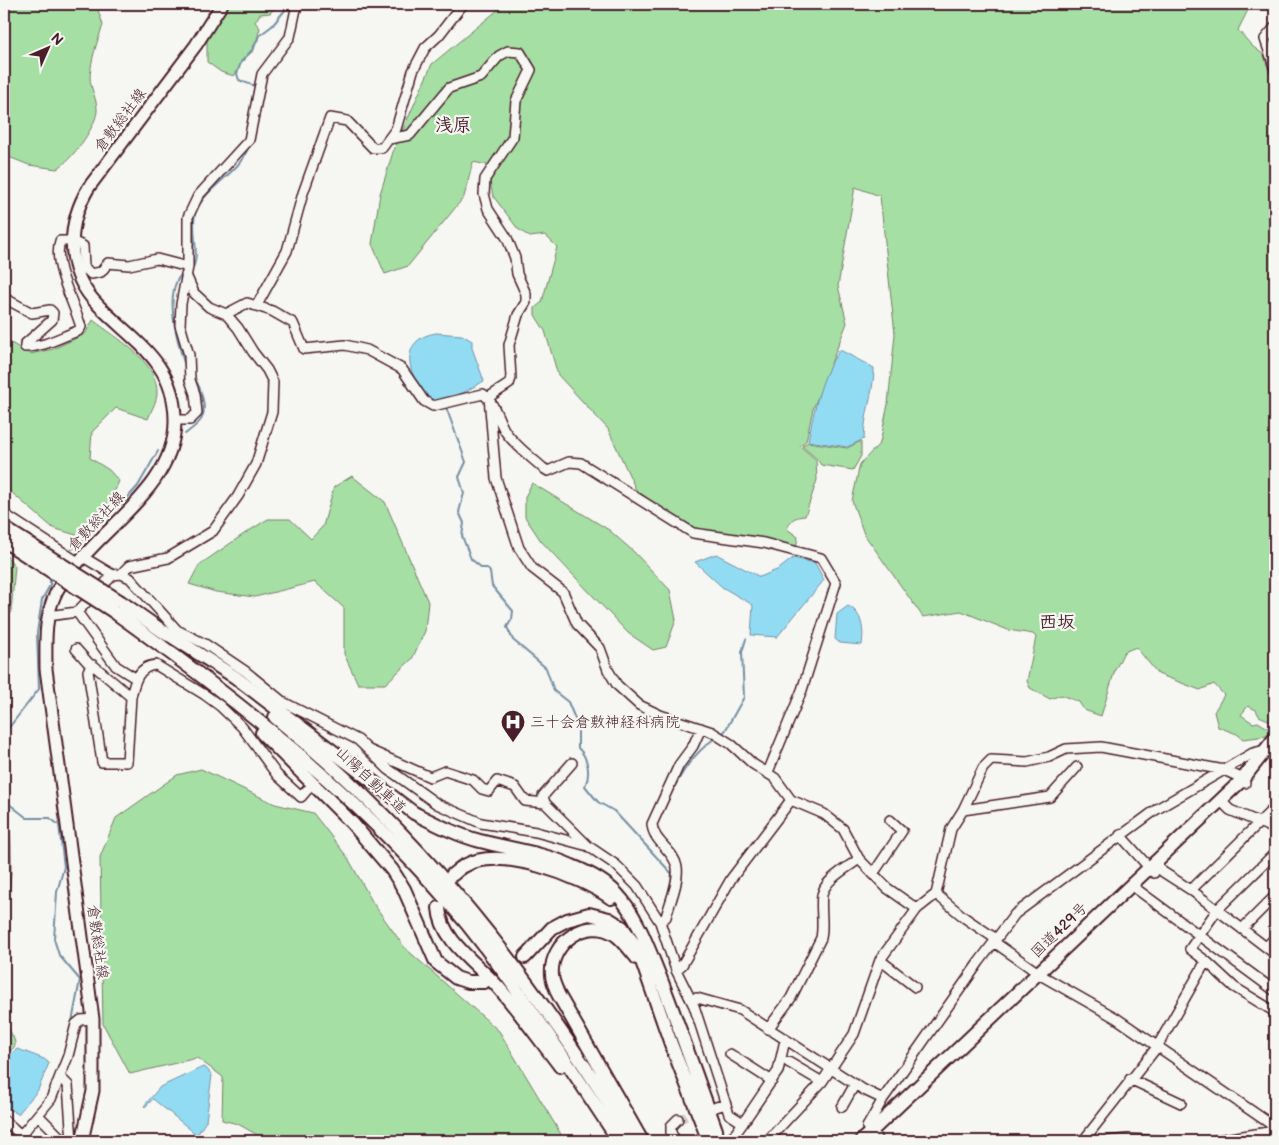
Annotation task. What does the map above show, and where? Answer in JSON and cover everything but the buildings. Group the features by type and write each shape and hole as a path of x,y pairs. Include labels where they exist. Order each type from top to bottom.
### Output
{"highway":[{"name":"山陽自動車道","path":"4,528 288,727 377,807 420,851 476,915 518,970 578,1057 632,1141"},
{"name":"山陽自動車道","path":"4,540 117,607"},
{"name":"山陽自動車道","path":"159,636 322,773 404,853 492,956 543,1028 618,1141"},
{"path":"159,636 235,677 414,813 445,829 479,840 544,856 572,866 600,880 617,894 638,924 684,1039 716,1130 717,1141"},
{"path":"159,636 272,742 382,857 404,889 436,962 456,978 468,982 484,982"},
{"name":"国道429号","path":"861,1141 873,1137 1244,782 1271,749 1275,738"},
{"path":"452,875 464,866 487,860 507,860 537,866 583,881 626,908"},
{"path":"439,908 440,918 444,927 456,944 498,988 618,1141"},
{"path":"525,957 552,928 567,920 589,914 609,919 622,927 638,950 709,1141"},
{"path":"642,964 616,935 605,930 584,930 568,937 557,950 552,975 558,994 642,1141"}],"main road":[{"name":"倉敷総社線","path":"82,1141 93,1091 93,1019 46,669 45,630 56,593 81,559 141,497 163,466 173,444 175,420 168,381 159,365 148,351 88,294 75,267 72,241 76,211 89,187 196,45 222,4"}],"street":[{"path":"175,420 190,420 197,412 198,406 190,380 191,366 180,325 180,304 187,272 188,217 198,196 249,140 262,74 290,37 297,4"},
{"path":"257,305 286,251 303,193 330,118 347,121 373,148 382,148 396,129 413,71 425,48 439,35 462,4"},
{"path":"1275,27 1265,39 1275,69"},
{"path":"389,139 410,135 449,88 481,78 498,56 508,50 520,52 531,70 516,101 513,137 485,179 484,194 488,210 507,238 515,258 517,274 526,294 526,302 518,315 509,345 511,378 509,384 489,398"},
{"path":"4,298 30,312 50,310 53,313 52,320 25,347 46,344 78,331 81,325 66,288 58,249 60,241 72,241 83,246 84,267 91,274 101,272 108,263 129,265 157,259 187,272 194,293 209,307 226,314 238,328 273,382 272,412 256,464 238,496 208,536 168,558 129,566 77,612 48,616"},
{"path":"226,314 247,302 272,311 293,323 304,349 326,345 359,347 402,369 428,404 441,405 483,394 489,398 501,424 512,440 548,472 569,462 581,463 693,533 764,543 821,558 836,583 811,664 768,772"},
{"path":"489,398 496,478 519,548 526,561 563,592 577,624 600,648 608,670 617,686 633,701 660,715 701,728 719,736 753,764 768,772 791,800 824,814 843,829 859,859 887,888 917,909"},
{"path":"4,514 81,559 117,575 130,578 177,630 213,649 245,671 283,702 358,740 366,750 388,769 437,804 481,823 536,832 588,846 616,865 637,886 662,920 678,969 694,999 729,1114 743,1122"},
{"path":"77,612 116,666 136,678"},
{"path":"76,649 92,667 93,665 131,697"},
{"path":"92,667 88,671 102,762 127,762 131,697 136,678 149,665 156,665 205,695 242,727 277,776 301,797 307,790"},
{"path":"662,920 677,875 676,863 656,836 652,824 679,765 692,749 701,728"},
{"path":"768,1141 822,1082 831,1069 858,1025 880,960 917,909 936,894 951,829 963,810 983,768 991,760 1027,762 1049,757 1066,749 1100,747 1224,770 1244,782"},
{"path":"873,1137 867,1127 883,1099 1015,914 1157,809 1254,753 1271,749"},
{"path":"360,758 366,750"},
{"path":"366,750 375,751 430,777 444,771 473,780 482,789 489,790 497,781 515,787 525,801 545,802"},
{"path":"572,763 543,796 545,802 582,837 588,846"},
{"path":"963,810 1050,797 1077,767"},
{"path":"678,969 731,879 791,800"},
{"path":"1222,803 1230,810 1275,829"},
{"path":"1191,890 1275,807"},
{"path":"873,874 902,831 890,820"},
{"path":"1120,836 1154,868 1191,890 1275,954"},
{"path":"1275,853 1217,910 1190,949 1234,987 1275,1012"},
{"path":"768,1029 791,998 821,938 822,893 834,878 859,859"},
{"path":"1133,887 1275,991"},
{"path":"936,894 1041,975 1116,1018 1275,1127"},
{"path":"1242,929 1275,896"},
{"path":"1266,947 1275,938"},
{"path":"880,960 915,987"},
{"path":"1083,1141 1156,1047 1206,961"},
{"path":"694,999 740,1010 784,1042 883,1099"},
{"path":"4,1120 19,1138 39,1116 51,1099 60,1077 70,1050 76,1024 81,1020 93,1019"},
{"path":"730,1141 780,1068 784,1042"},
{"path":"730,1054 772,1081"},
{"path":"788,1062 822,1082"},
{"path":"60,1077 68,1085 72,1141"},
{"path":"1130,1079 1181,1103"},
{"path":"842,1107 855,1084"},
{"path":"716,1107 726,1104"},
{"path":"39,1116 64,1141"},
{"path":"676,1141 671,1133 671,1126 678,1119"},
{"path":"1211,1141 1275,1131"},
{"path":"1108,1141 1128,1139 1161,1141"}],"green space":[{"path":"4,4 96,4 103,25 93,57 90,77 97,108 95,119 82,144 57,169 29,165 4,155"},
{"path":"229,4 279,4 270,13 260,14 255,22 260,28 254,50 244,59 234,76 221,72 207,62 207,41"},
{"path":"505,4 1251,4 1238,30 1252,46 1264,55 1275,91 1275,720 1273,722 1259,716 1256,710 1248,706 1241,715 1253,723 1258,722 1271,730 1267,736 1243,739 1237,734 1218,727 1214,712 1224,695 1214,684 1200,690 1158,674 1136,647 1124,652 1115,670 1101,716 1084,710 1079,702 1061,695 1050,699 1030,688 1027,681 1036,637 1033,634 1008,630 961,611 923,617 864,534 852,501 860,464 880,443 888,404 895,334 880,196 855,187 838,286 847,323 813,409 806,441 800,446 816,460 817,480 805,516 793,519 787,529 798,537 796,548 705,533 683,524 636,490 608,429 558,375 545,331 535,315 535,308 542,302 557,247 545,235 530,237 518,229 493,196 490,182 498,167 473,162 464,197 408,266 385,274 372,244 380,194 393,152 432,64"},
{"path":"93,320 134,351 143,361 151,371 155,381 157,396 148,419 116,408 92,432 90,458 109,470 119,481 111,500 76,535 53,528 4,486 4,339 30,354 53,349 85,334"},
{"path":"861,441 861,456 853,470 821,465 802,446 808,442 847,448"},
{"path":"352,476 385,502 428,602 425,631 412,659 385,684 358,684 344,654 344,608 315,582 255,597 216,592 189,584 199,565 268,519 290,519 311,539 323,526 334,487"},
{"path":"532,483 609,530 634,552 670,590 676,620 666,647 653,650 628,633 541,541 525,517 525,497"},
{"path":"4,553 15,566 11,613 4,623"},
{"path":"201,769 275,804 313,813 348,858 373,903 405,948 499,1031 565,1141 268,1141 238,1124 222,1120 223,1077 197,1058 130,1074 103,1024 100,857 116,818 177,775"},
{"path":"4,810 10,816 11,876 10,888 4,908"},
{"path":"4,1020 14,1039 15,1046 4,1058"}],"water":[{"path":"436,333 462,335 472,341 472,348 484,381 460,394 440,401 431,400 423,392 414,377 410,360 413,346 418,340"},
{"path":"840,350 874,368 864,439 847,447 808,441 823,381"},
{"path":"716,554 760,577 779,569 793,558 815,563 824,580 777,637 751,635 753,605 722,587 695,562"},
{"path":"848,606 860,618 863,634 862,645 840,643 835,639 837,614"},
{"path":"18,1049 44,1059 49,1063 38,1090 18,1114 4,1106 4,1073 8,1058"},
{"path":"203,1067 212,1075 206,1121 197,1135 153,1099 144,1106 160,1087"}],"waterway":[{"path":"253,96 255,86 239,80 237,74 241,62 252,50 260,35 272,26 290,4"},
{"path":"190,271 194,266 196,251 194,226 196,211 208,194 239,163 249,145"},
{"path":"183,273 177,281 173,292 173,304 176,331 185,366"},
{"path":"185,434 200,421 204,411 201,392 194,376"},
{"path":"446,407 466,462 459,477 464,493 459,512 464,523 462,536 471,559 482,568 487,568 490,572 492,586 513,611 512,619 507,627 513,640 546,668 554,691 568,702 578,726 578,748 588,766 585,786 598,802 614,811 674,876"},
{"path":"72,549 82,541 89,528 108,512 122,504 138,486 158,451"},
{"path":"4,734 39,689 37,633 42,600 50,585 50,576"},
{"path":"721,734 725,731 744,697 742,652 746,639"},
{"path":"669,797 688,764 715,738"},
{"path":"4,800 27,818 50,818 59,825 64,867 57,892 54,939 59,955 80,980 72,1022"},
{"path":"662,917 671,889"},
{"path":"747,1019 782,1043"},
{"path":"770,1091 783,1073 784,1065"},
{"path":"4,1140 13,1133"},
{"path":"1238,1141 1246,1140"}],"tunnel":[{"path":"336,776 346,771 360,758"},
{"path":"678,1119 702,1112"}],"place":[{"name":"三十会倉敷神経科病院","path":"513,743"}],"district":[{"name":"浅原","path":"453,125"},
{"name":"西坂","path":"1057,622"}]}
